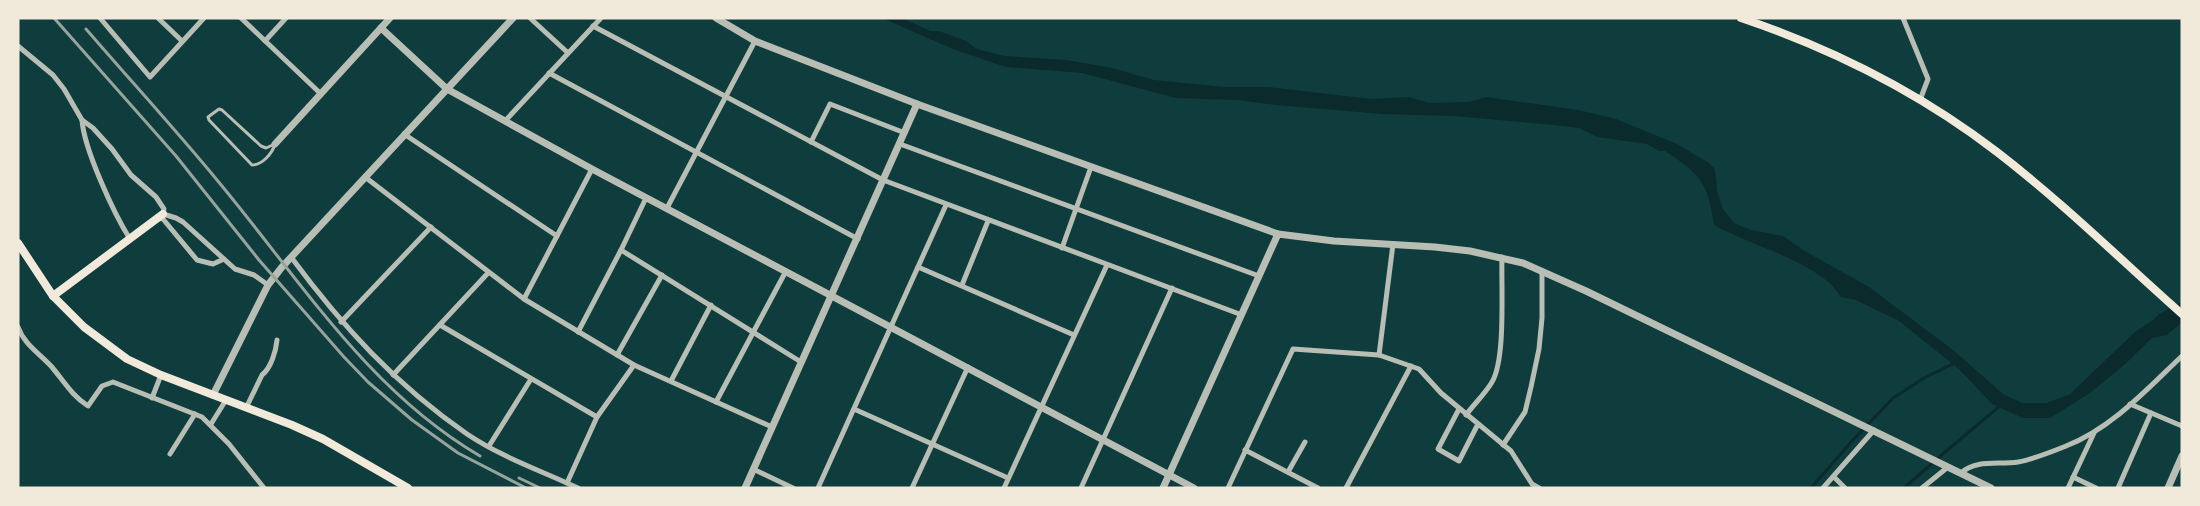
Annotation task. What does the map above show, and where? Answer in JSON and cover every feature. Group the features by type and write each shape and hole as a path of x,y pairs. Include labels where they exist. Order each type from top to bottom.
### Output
{"main road":[{"path":"1741,18 1833,54 1920,100 1961,126 2012,164 2182,314"},
{"path":"53,296 161,216"},
{"path":"18,243 53,296 84,327 127,359 161,375 323,439 408,488"}],"street":[{"path":"100,18 150,76 204,18"},
{"path":"158,18 182,41"},
{"path":"242,18 321,94"},
{"path":"265,41 286,18"},
{"path":"275,144 390,18"},
{"path":"213,394 268,285 291,257 513,18"},
{"path":"530,18 567,52"},
{"path":"505,121 601,18"},
{"path":"716,18 755,41 917,104 1278,234 1334,241 1470,251 1502,257 1542,271 1991,488"},
{"path":"1903,18 1928,79 1920,100"},
{"path":"593,26 883,180 1242,315"},
{"path":"381,28 447,89 646,198 1194,488"},
{"path":"667,208 755,41"},
{"path":"18,46 52,75 64,89 81,120 88,146 120,224 130,239"},
{"path":"549,73 858,239"},
{"path":"811,142 830,104 905,132"},
{"path":"745,488 917,104"},
{"path":"81,120 93,128 131,174 156,197 164,209 161,216"},
{"path":"404,134 557,236"},
{"path":"900,144 1259,276"},
{"path":"1062,248 1091,167"},
{"path":"524,299 592,169"},
{"path":"365,177 524,299 634,364 772,428"},
{"path":"578,332 646,198"},
{"path":"818,488 946,205"},
{"path":"161,216 183,222 235,269 254,275 268,285"},
{"path":"161,216 197,260 213,264 224,259"},
{"path":"962,285 988,221"},
{"path":"341,322 430,227"},
{"path":"1163,488 1278,234"},
{"path":"1380,355 1393,244"},
{"path":"621,250 801,362"},
{"path":"291,257 341,322 393,375 468,434 489,447 578,488"},
{"path":"1466,414 1493,382 1497,370 1500,348 1502,257"},
{"path":"1004,488 1107,265"},
{"path":"918,267 1074,335"},
{"path":"716,402 786,271"},
{"path":"1503,444 1525,412 1531,387 1539,349 1542,318 1542,271"},
{"path":"393,375 488,273"},
{"path":"617,355 662,275"},
{"path":"1081,488 1172,288"},
{"path":"671,381 711,305"},
{"path":"440,325 597,417"},
{"path":"18,327 27,344 64,380 75,397 88,406 102,386 113,382 195,414 211,424 264,488"},
{"path":"246,408 262,375 266,373 276,349 277,340"},
{"path":"1228,488 1293,349 1380,355 1419,369 1459,408 1503,444 1511,452 1531,486 1539,488"},
{"path":"1961,473 1975,464 1997,465 2020,462 2067,446 2094,433 2130,404 2182,356"},
{"path":"567,483 597,417 634,364"},
{"path":"1346,488 1411,366"},
{"path":"912,488 968,367"},
{"path":"152,398 161,375"},
{"path":"489,447 531,378"},
{"path":"211,424 226,400"},
{"path":"2130,404 2182,426"},
{"path":"1459,408 1438,449 1459,461 1478,424"},
{"path":"854,409 1008,478"},
{"path":"2118,488 2151,413"},
{"path":"170,454 195,414"},
{"path":"1823,488 1873,430"},
{"path":"2068,488 2094,433"},
{"path":"1288,472 1305,442"},
{"path":"1245,450 1318,488"},
{"path":"2168,488 2182,456"},
{"path":"1922,488 1946,466"},
{"path":"753,469 793,488"},
{"path":"1834,477 1845,488"},
{"path":"2073,477 2096,488"}],"lane":[{"path":"215,111 222,111 261,146 266,148 275,144 272,152 258,165 252,165 208,117 215,111"}],"water":[{"path":"882,18 902,18 930,31 939,31 966,41 977,49 1005,56 1066,60 1112,68 1154,80 1224,87 1267,87 1372,99 1409,97 1429,103 1469,102 1486,97 1578,110 1616,119 1677,144 1709,163 1714,168 1717,191 1723,209 1734,223 1751,230 1783,236 1803,250 1869,287 1953,350 2003,394 2022,403 2046,403 2069,395 2135,332 2159,314 2182,302 2182,322 2167,335 2152,338 2090,393 2050,418 2023,418 1992,404 1959,369 1899,321 1856,300 1841,297 1828,282 1799,263 1714,225 1709,199 1700,180 1677,159 1647,144 1597,137 1579,128 1555,125 1455,116 1382,114 1237,100 1176,98 1082,73 1006,67 953,49"}],"waterway":[{"path":"1811,488 1893,398 1924,378 1955,363"},
{"path":"1904,488 2001,405"}],"railway":[{"path":"54,18 176,156 259,260 368,382 412,420 458,453 526,488"},
{"path":"86,29 201,161 306,293 369,366 403,399 440,429 480,456"},
{"path":"519,478 540,488"}]}
